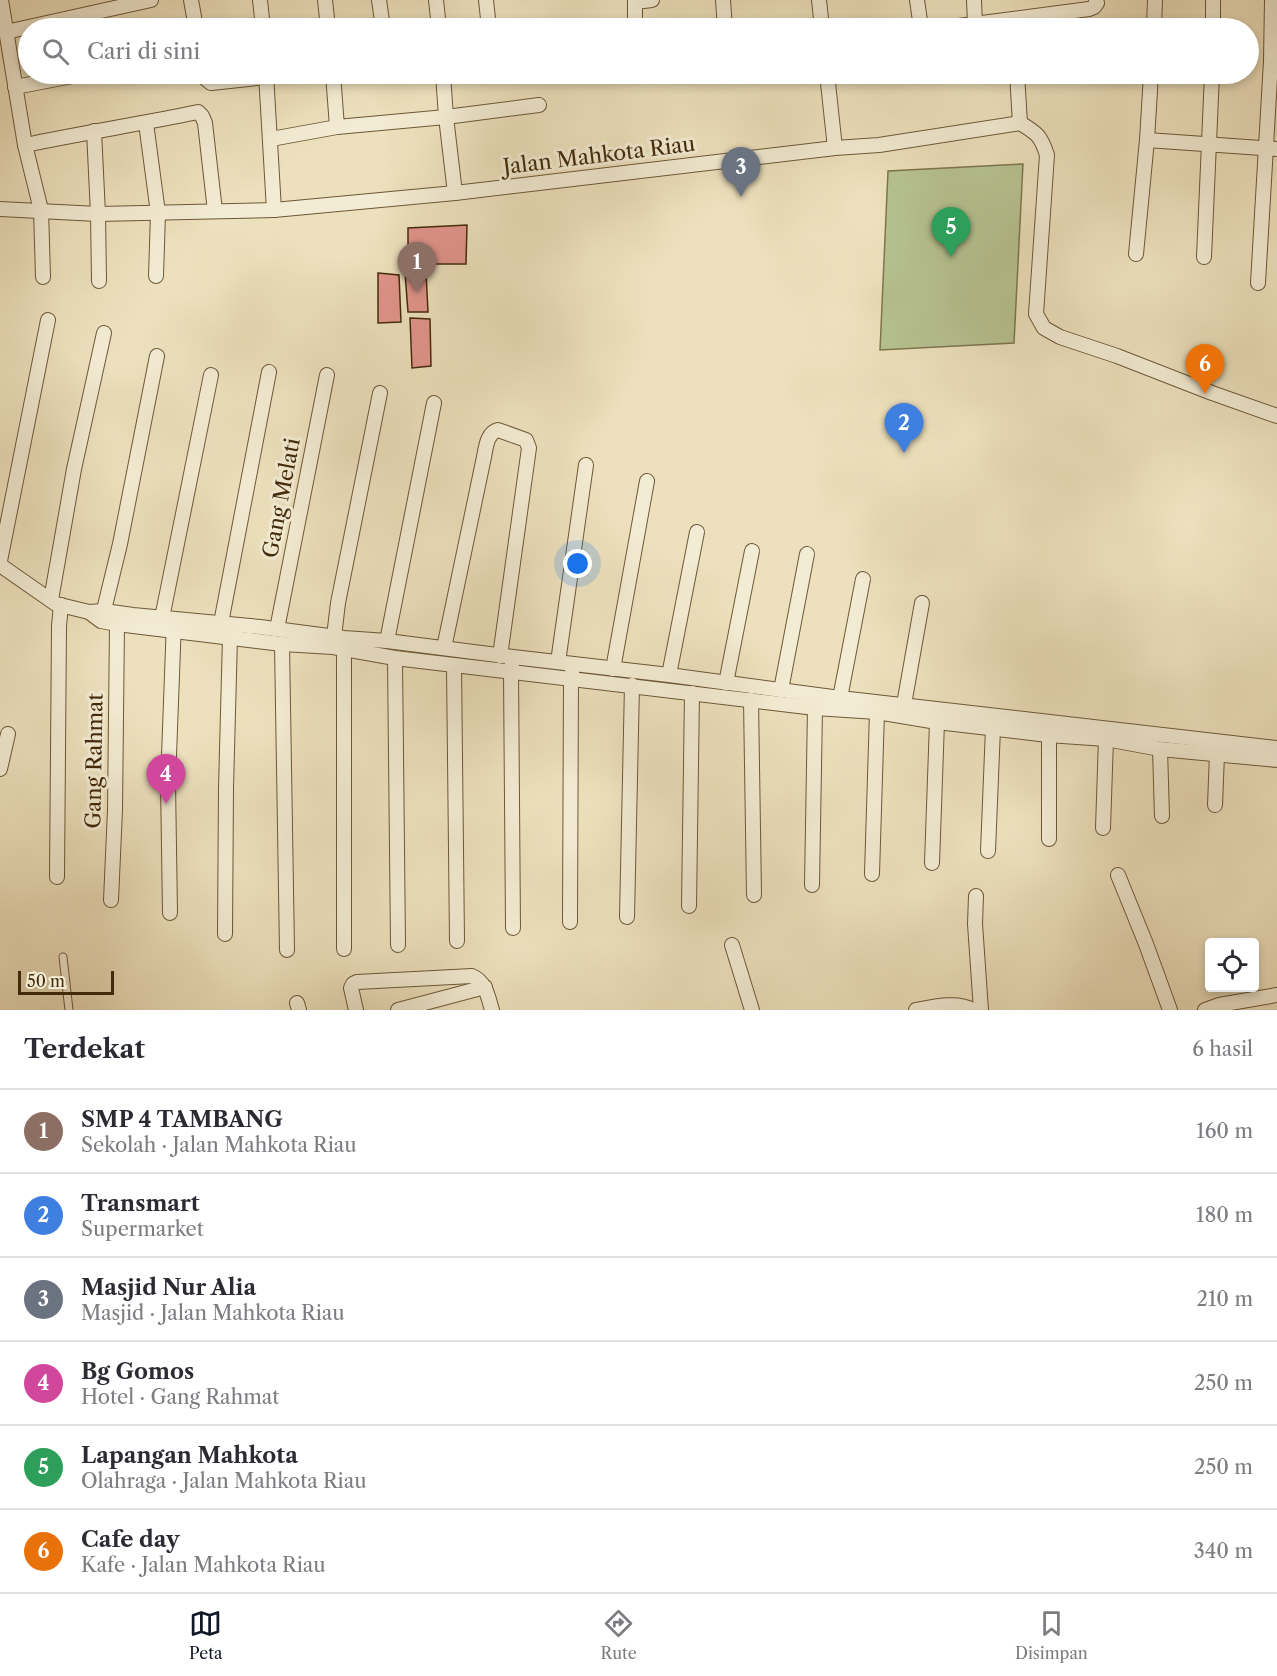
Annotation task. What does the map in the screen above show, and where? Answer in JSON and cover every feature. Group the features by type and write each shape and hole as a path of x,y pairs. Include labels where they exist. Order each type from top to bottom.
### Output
{"street":[{"path":"1,0 25,145 41,210 43,277"},
{"path":"69,18 151,0"},
{"path":"190,0 194,18"},
{"path":"260,0 262,18"},
{"path":"325,0 327,18"},
{"path":"379,0 382,18"},
{"path":"436,0 438,18"},
{"path":"488,0 489,18"},
{"path":"635,18 635,1 651,0"},
{"path":"723,0 724,18"},
{"path":"819,0 821,18"},
{"path":"917,0 920,18"},
{"path":"974,0 975,18"},
{"path":"1042,18 1089,9 1094,7 1096,0"},
{"path":"1154,18 1155,0"},
{"path":"1213,18 1214,0"},
{"path":"1258,283 1271,149 1272,0"},
{"path":"6,32 18,29"},
{"path":"15,87 31,84"},
{"path":"267,84 274,210"},
{"path":"334,84 337,127"},
{"path":"444,84 455,193"},
{"path":"828,84 835,148"},
{"path":"1018,84 1020,123 1042,140 1047,155 1036,314 1044,328 1060,337 1277,416"},
{"path":"1136,254 1150,84"},
{"path":"1204,257 1212,84"},
{"path":"271,139 337,127 446,117 539,105"},
{"path":"25,145 198,112 205,123 215,211"},
{"path":"146,123 158,213 156,276"},
{"name":"Jalan Mahkota Riau","path":"0,209 98,214 274,210 455,193 835,148 879,145 1020,123"},
{"path":"94,131 99,281"},
{"path":"1147,140 1271,149"},
{"path":"48,320 0,563 56,603 103,616 170,622 230,637 282,644 387,641 444,648 571,679 815,708 846,702 877,712 903,710 937,722 993,728 1049,728 1160,749 1277,760"},
{"path":"57,877 59,638 56,603 74,469 104,333"},
{"path":"103,616 157,356"},
{"path":"221,623 270,372"},
{"path":"170,913 168,783 170,622 211,375"},
{"name":"Gang Melati","path":"277,629 327,375"},
{"path":"344,949 338,603 380,393"},
{"path":"387,641 434,403"},
{"path":"444,648 484,457 489,438 494,431 498,430 526,440 529,448 508,662 513,928"},
{"path":"558,662 586,465"},
{"path":"613,669 647,481"},
{"path":"669,675 697,532"},
{"path":"726,683 752,551"},
{"path":"781,690 807,554"},
{"path":"846,702 863,579"},
{"path":"903,710 922,603"},
{"path":"103,616 117,624 221,623 277,629 395,658 454,665 558,662 781,690 846,702 1049,728 1277,748"},
{"name":"Gang Rahmat","path":"111,900 115,810 117,624"},
{"path":"225,934 230,637"},
{"path":"282,644 287,950"},
{"path":"395,658 398,945"},
{"path":"570,922 571,679 574,664"},
{"path":"454,665 457,941"},
{"path":"627,917 632,685"},
{"path":"689,906 692,693"},
{"path":"752,700 754,895"},
{"path":"812,885 815,708"},
{"path":"872,874 877,712"},
{"path":"932,863 937,722"},
{"path":"988,851 993,728"},
{"path":"1049,728 1049,839"},
{"path":"0,769 8,734"},
{"path":"1103,828 1106,739"},
{"path":"1160,749 1161,816"},
{"path":"1215,805 1217,754"},
{"path":"1118,875 1170,1010"},
{"path":"976,896 975,924 981,1010"},
{"path":"732,945 752,1010"},
{"path":"356,1010 351,988 357,982 472,976 485,987 492,1010"},
{"path":"398,1010 485,987"},
{"path":"1205,1010 1219,1005 1277,995"},
{"path":"916,1010 934,1006 966,1006 973,1010"}],"lane":[{"path":"63,957 69,1010"}],"green space":[{"path":"1023,164 1014,343 880,350 888,171"}],"building":[{"path":"467,225 466,264 408,264 408,228"},
{"path":"426,272 428,312 408,312 405,273"},
{"path":"378,273 399,275 401,322 378,323"},
{"path":"410,318 430,319 431,366 412,368"}],"place":[{"name":"Masjid Nur Alia","path":"741,197"},
{"name":"Lapangan Mahkota","path":"951,257"},
{"name":"SMP 4 TAMBANG","path":"417,292"},
{"name":"Cafe day","path":"1205,394"},
{"name":"Transmart","path":"904,453"},
{"name":"Bg Gomos","path":"166,804"}]}
